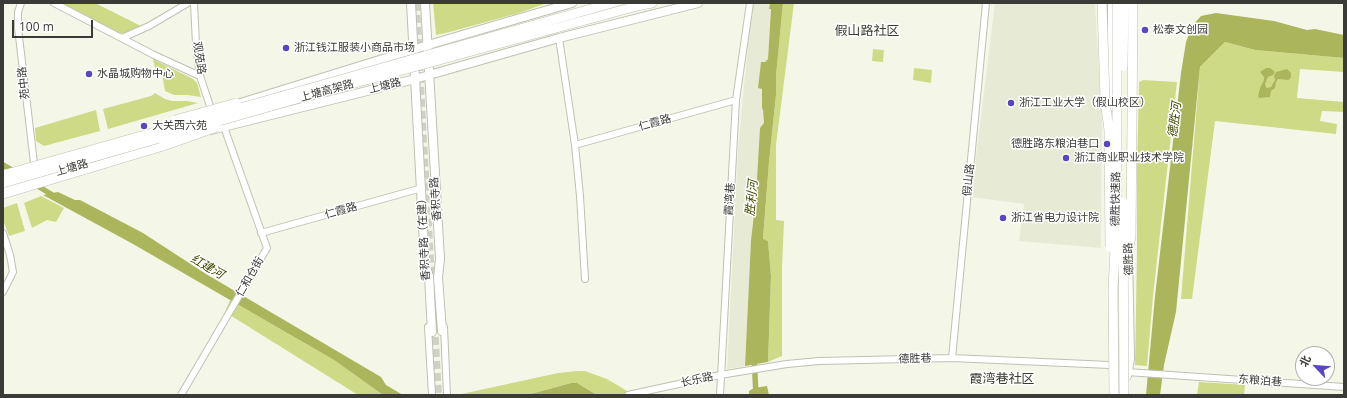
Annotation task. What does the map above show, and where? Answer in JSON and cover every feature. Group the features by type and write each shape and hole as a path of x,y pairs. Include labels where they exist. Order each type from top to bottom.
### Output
{"highway":[{"name":"上塘高架路","path":"4,172 221,106 310,88 612,3"},
{"name":"上塘高架路","path":"3,183 289,101 652,3"},
{"path":"1102,3 1105,100 1109,130"},
{"path":"1106,3 1110,243 1113,290"},
{"name":"德胜快速路","path":"1114,395 1113,290 1117,207 1117,3"},
{"name":"德胜快速路","path":"1124,3 1123,265 1126,395"},
{"path":"1123,265 1132,237 1133,3"},
{"path":"1132,141 1137,81 1138,3"},
{"path":"3,194 175,143 289,101"},
{"path":"1109,395 1113,355"}],"main road":[{"path":"411,3 415,79"},
{"name":"香积寺路","path":"425,3 440,259"},
{"name":"上塘路","path":"4,172 212,112 428,45 572,3"},
{"name":"上塘路","path":"3,189 148,146 415,79 559,38 698,3"},
{"name":"德胜路","path":"1109,395 1113,244 1112,3"},
{"name":"德胜路","path":"1126,375 1130,359 1128,238 1128,3"},
{"name":"香积寺路（在建）","path":"415,79 425,265"},
{"path":"440,259 438,277 442,331"},
{"path":"425,265 429,276 432,332"}],"street":[{"name":"苑中路","path":"21,3 18,12 18,28 34,163"},
{"path":"54,3 154,55 200,76"},
{"path":"122,38 149,26 188,3"},
{"name":"观苑路","path":"194,3 196,44 200,76 212,112"},
{"name":"霞湾巷","path":"720,395 736,100 750,3"},
{"name":"假山路","path":"952,358 986,3"},
{"path":"559,38 580,196 585,279"},
{"name":"仁霞路","path":"574,145 736,100"},
{"name":"仁和仓街","path":"181,395 267,248 224,127"},
{"name":"仁霞路","path":"261,233 422,188"},
{"path":"3,233 10,255 13,272 3,292"},
{"name":"香积寺路","path":"440,259 448,395"},
{"name":"香积寺路（在建）","path":"425,265 432,395"},
{"name":"德胜巷","path":"720,375 781,365 819,361 952,358 1110,364"},
{"path":"1110,364 1126,375"},
{"name":"长乐路","path":"628,395 720,375"},
{"name":"东粮泊巷","path":"1126,375 1175,375 1344,387"},
{"path":"1343,395 1344,387"}],"shaded area":[{"path":"61,3 95,3 141,26 124,33 119,33"},
{"path":"433,3 547,3 519,13 436,35"},
{"path":"752,3 770,3 769,9 771,9 768,59 765,62 762,89 764,123 751,240 745,366 727,369 738,148"},
{"path":"770,3 783,3 763,239 768,241 771,276 768,362 745,366 751,240 756,197 760,128 764,123 762,89 758,88 761,62 765,62 768,59 771,9 769,9"},
{"path":"783,3 794,3 776,145 776,220 784,221 782,268 782,356 768,362 771,276 768,241 763,240"},
{"path":"995,3 1095,3 1102,120 1101,248 1019,241 1024,204 971,197"},
{"path":"1216,13 1274,21 1307,30 1315,29 1344,35 1344,58 1255,50 1225,42 1200,67 1176,312 1164,365 1160,395 1146,395 1155,296 1181,73 1186,42 1192,26 1201,16"},
{"path":"1225,42 1255,50 1344,58 1344,72 1300,69 1297,98 1344,102 1344,112 1322,111 1320,121 1337,124 1336,134 1215,121 1192,299 1181,299 1200,67"},
{"path":"873,49 884,50 883,62 872,61"},
{"path":"153,59 193,79 197,83 201,97 174,95 165,91 161,68 155,68"},
{"path":"914,68 932,70 931,83 913,80"},
{"path":"1266,68 1270,68 1275,72 1273,75 1268,77 1265,84 1267,88 1271,87 1275,80 1274,76 1276,72 1287,69 1291,73 1291,77 1289,80 1278,79 1275,88 1271,91 1270,97 1259,98 1260,88 1264,80 1264,77 1260,72"},
{"path":"1143,80 1177,82 1153,296 1147,366 1135,365 1139,82"},
{"path":"155,93 172,101 198,103 108,129 103,109 151,96"},
{"path":"96,110 100,131 44,146 36,141 35,128"},
{"path":"58,192 75,200 80,200 143,233 206,274 381,377 386,385 403,395 383,395 334,360 133,244 43,195"},
{"path":"41,196 64,208 56,222 47,220 32,228 24,203"},
{"path":"17,203 25,231 9,236 3,220 3,208"},
{"path":"230,300 334,360 383,395 358,395 225,312"},
{"path":"585,371 607,379 634,395 597,395 577,383 571,383 527,395 457,395 558,373"},
{"path":"1199,382 1245,385 1244,395 1197,395"},
{"path":"571,383 577,383 597,395 527,395"},
{"path":"767,386 769,395 749,395 749,391 754,388"}],"waterway":[{"name":"红建河","path":"3,165 15,172"},
{"name":"红建河","path":"34,184 56,197"},
{"name":"胜利河","path":"754,357 756,395"}],"tunnel":[{"path":"416,3 431,278"},
{"path":"434,325 438,395"}],"place":[{"name":"松泰文创园","path":"1145,30"},
{"name":"浙江钱江服装小商品市场","path":"286,48"},
{"name":"水晶城购物中心","path":"89,74"},
{"name":"浙江工业大学（假山校区）","path":"1011,103"},
{"name":"大关西六苑","path":"144,126"},
{"name":"德胜路东粮泊巷口","path":"1107,144"},
{"name":"浙江商业职业技术学院","path":"1066,158"},
{"name":"浙江省电力设计院","path":"1003,218"}],"district":[{"name":"假山路社区","path":"867,31"},
{"name":"霞湾巷社区","path":"1002,379"}],"water label":[{"name":"德胜河","path":"1175,120"}]}
